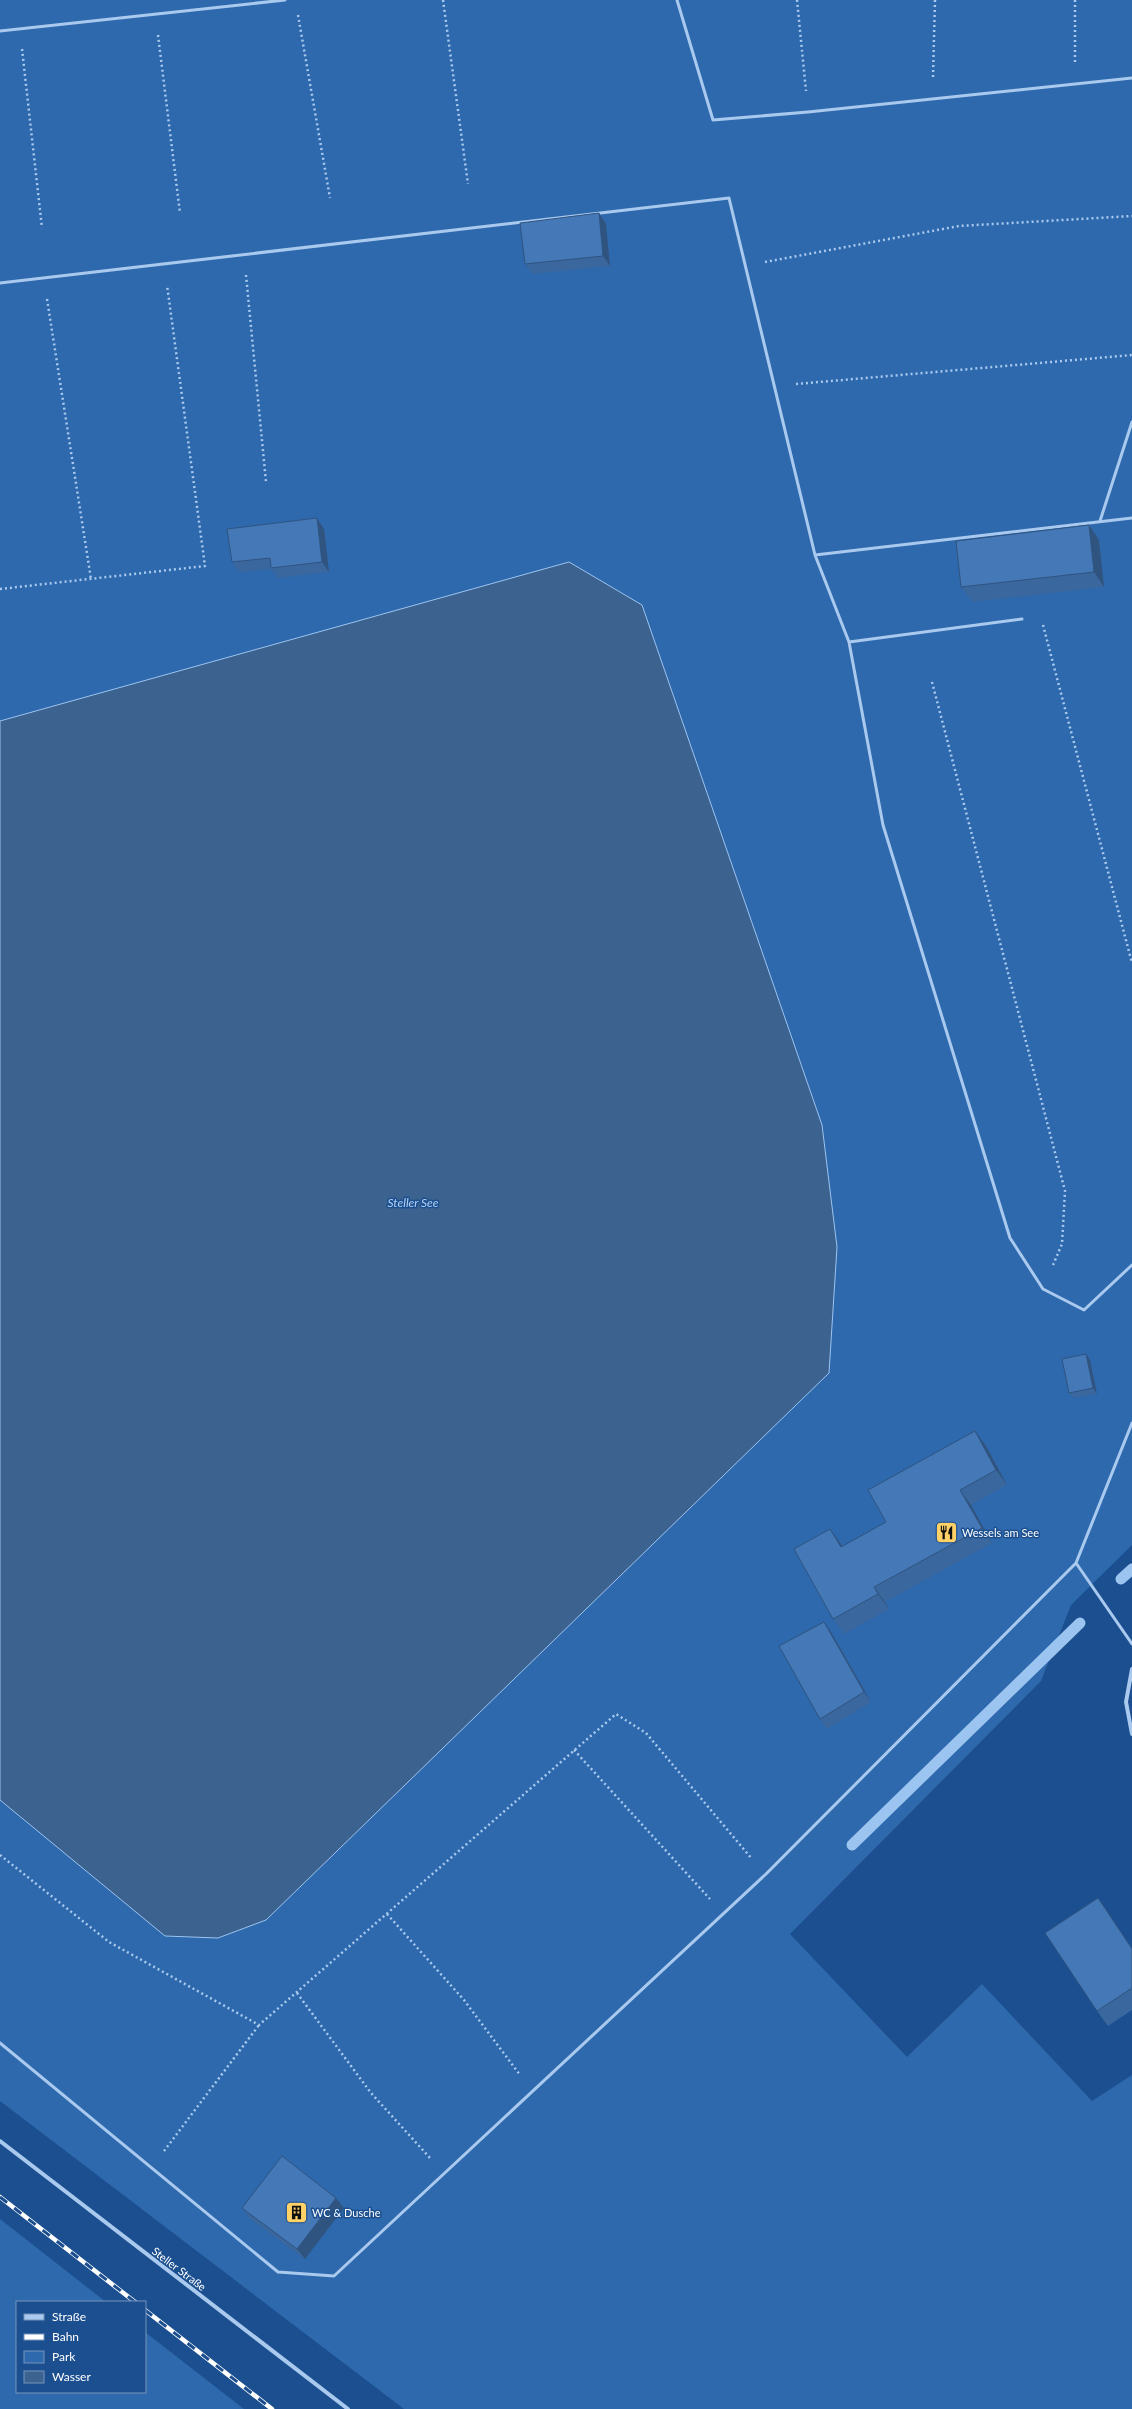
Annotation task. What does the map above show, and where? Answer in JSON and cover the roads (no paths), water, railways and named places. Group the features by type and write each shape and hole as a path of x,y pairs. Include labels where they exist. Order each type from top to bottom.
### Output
{"street":[{"path":"1132,1669 1126,1702 1132,1734"},
{"name":"Steller Straße","path":"0,2142 348,2409"}],"lane":[{"path":"0,32 285,0"},
{"path":"677,0 713,120 808,112 1132,78"},
{"path":"0,283 244,256 729,198 814,555 849,642 883,825 1010,1238 1043,1289 1084,1310 1132,1265"},
{"path":"1100,521 1132,422"},
{"path":"814,555 1132,518"},
{"path":"849,642 1022,618"},
{"path":"0,2043 278,2272 334,2276 766,1874 1076,1563 1132,1423"},
{"path":"1076,1563 1132,1644"}],"water":[{"name":"Steller See","path":"569,562 642,605 822,1125 837,1247 829,1373 266,1920 218,1938 165,1936 0,1800 0,721"}],"waterway":[{"path":"1121,1579 1132,1569"},
{"path":"852,1845 1080,1623"}],"railway":[{"path":"0,2197 134,2301"},
{"path":"146,2311 272,2409"}],"place":[{"name":"Wessels am See","path":"947,1533"},
{"name":"WC & Dusche","path":"296,2213"}]}
